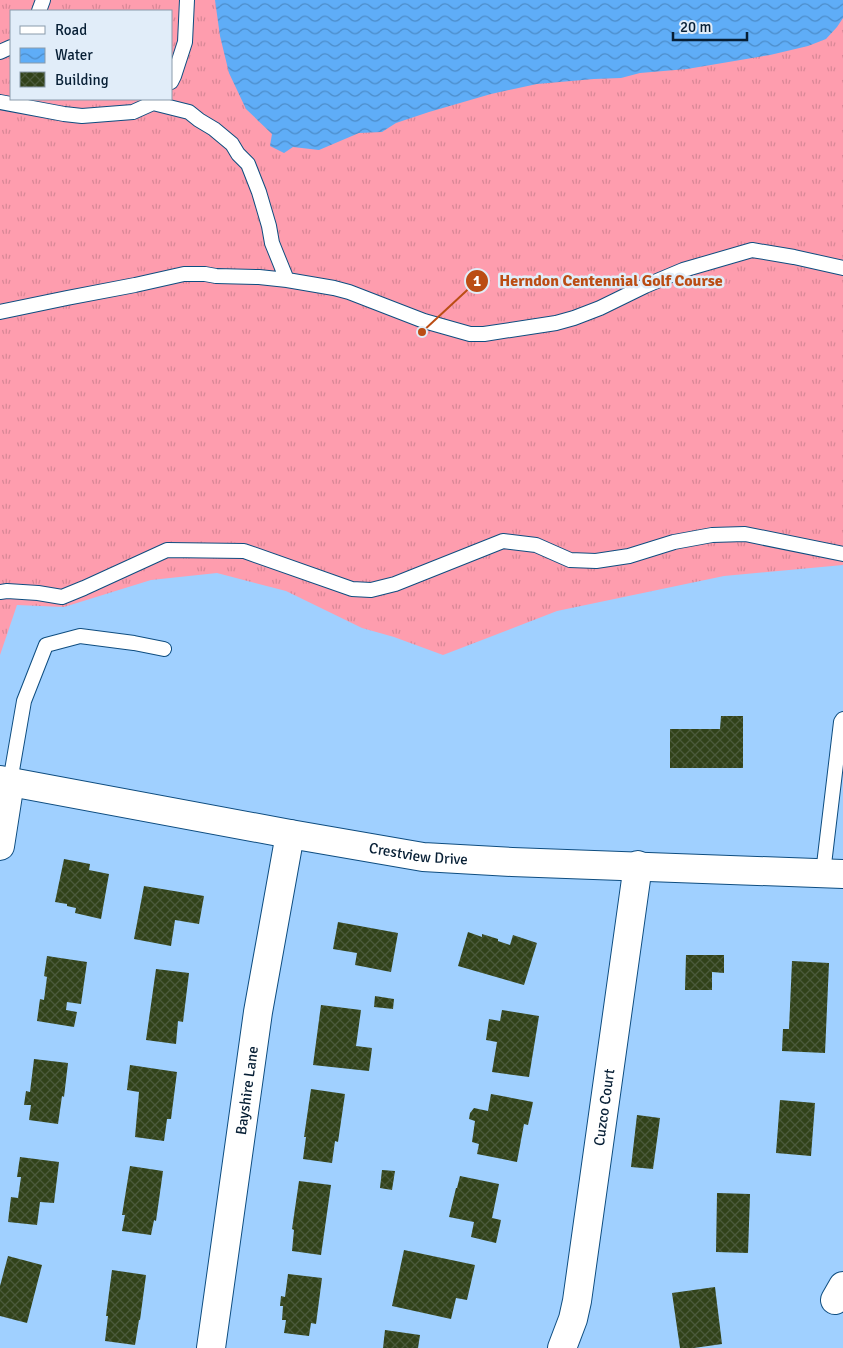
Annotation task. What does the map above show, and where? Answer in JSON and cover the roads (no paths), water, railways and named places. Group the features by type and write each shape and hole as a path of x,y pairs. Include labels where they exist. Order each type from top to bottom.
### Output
{"street":[{"name":"Crestview Drive","path":"5,781 423,857 512,862 833,873"},
{"path":"0,846 5,781"},
{"name":"Bayshire Lane","path":"211,1348 258,1012 290,834"},
{"name":"Cuzco Court","path":"562,1348 574,1319 577,1301 638,866"}],"lane":[{"path":"172,80 185,42 186,0"},
{"path":"0,102 82,116 133,112 156,101 189,112 232,144 238,154 248,164 259,192 272,243 287,280"},
{"path":"0,312 184,274 259,277 334,288 424,321 470,334 484,334 556,323 574,318 683,270 752,250 843,268"},
{"path":"0,592 38,593 62,597 167,550 244,551 352,589 371,590 395,584 504,541 536,545 570,560 596,561 629,556 674,542 712,536 745,534 843,554"},
{"path":"5,781 24,701 46,645 80,636 164,649"},
{"path":"833,873 841,722 843,719"}],"water":[{"path":"215,0 843,0 843,18 826,39 808,46 770,55 687,69 640,73 621,78 537,84 491,94 429,112 396,123 382,132 359,133 319,150 293,147 284,153 270,146 272,134 246,109 229,73 220,36"}],"place":[{"name":"Herndon Centennial Golf Course","path":"422,332"}]}
